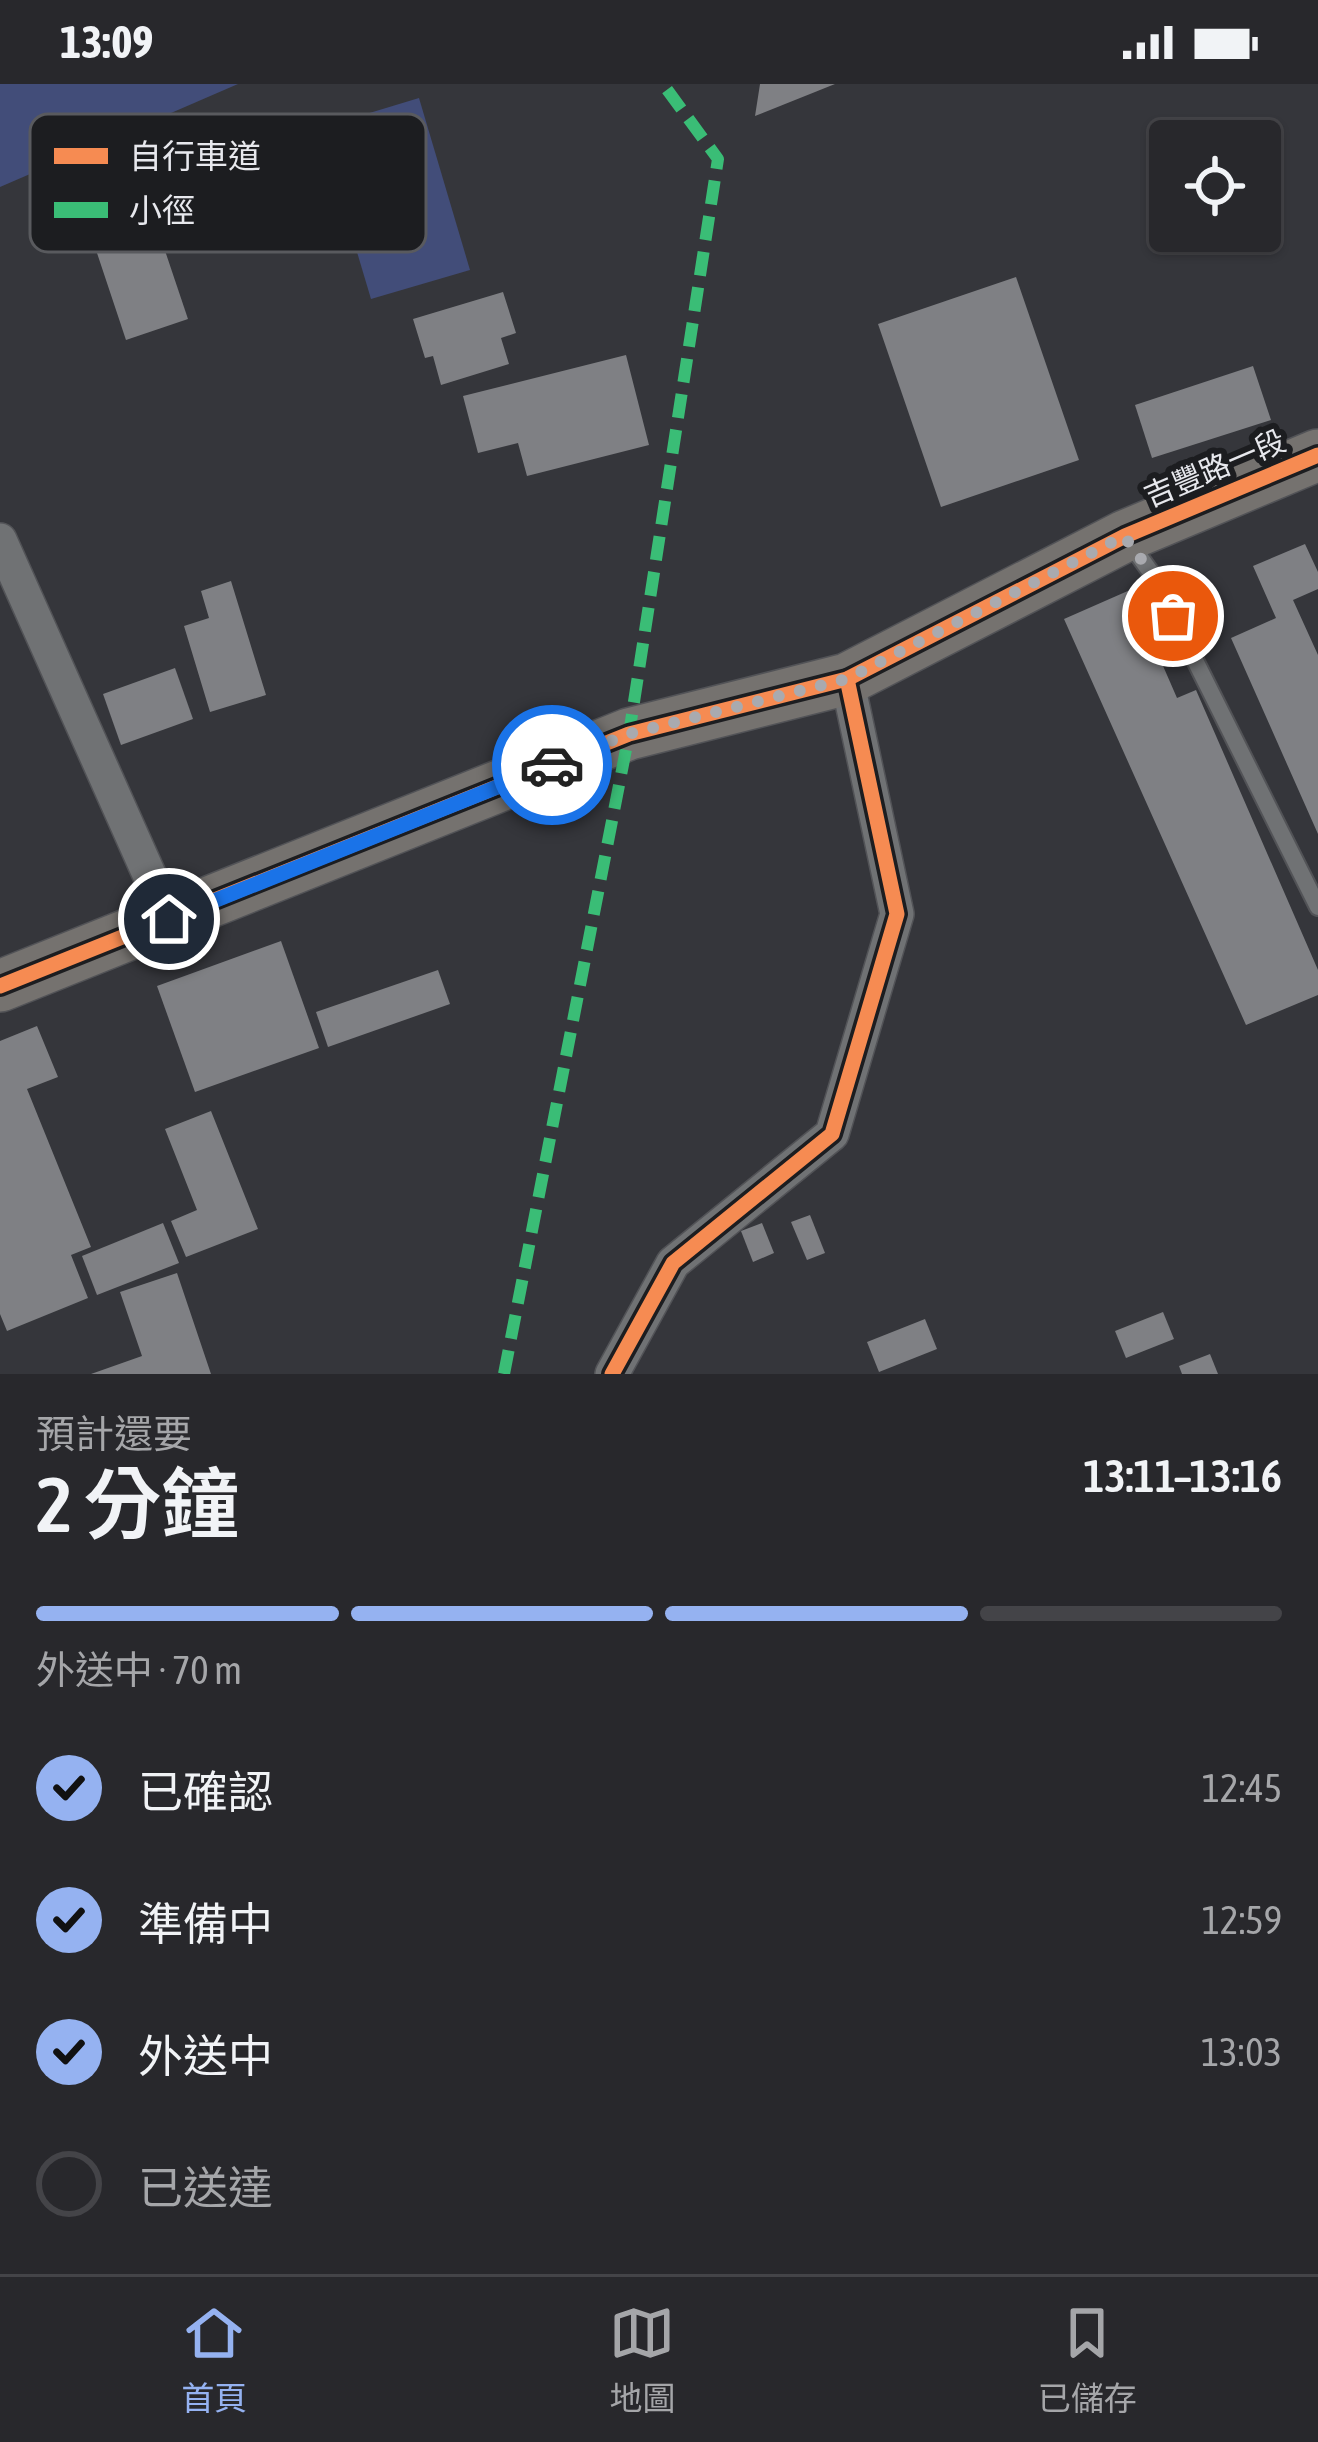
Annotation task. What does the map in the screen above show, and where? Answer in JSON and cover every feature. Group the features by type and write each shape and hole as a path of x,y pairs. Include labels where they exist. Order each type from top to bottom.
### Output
{"main road":[{"name":"吉豐路一段","path":"0,986 628,734 847,679 1124,536 1318,455"}],"street":[{"path":"0,540 169,919"},
{"path":"612,1374 673,1263 832,1134 897,914 847,679"}],"lane":[{"path":"1124,536 1152,574 1318,907"}],"shaded area":[{"path":"0,84 238,84 169,114 30,114 30,174 0,187"},
{"path":"419,98 424,114 366,114"},
{"path":"426,122 470,270 371,299 357,252 426,252"}],"building":[{"path":"760,84 835,84 755,116"},
{"path":"97,252 165,252 188,319 126,340"},
{"path":"1016,277 1079,460 941,507 878,324"},
{"path":"503,292 516,333 501,338 509,364 441,385 433,356 425,358 413,319"},
{"path":"626,355 649,445 527,476 518,443 478,453 463,396"},
{"path":"1253,366 1271,420 1152,458 1135,405"},
{"path":"1305,544 1318,572 1318,589 1293,600 1318,655 1318,834 1231,638 1276,618 1253,566"},
{"path":"231,581 266,695 210,712 184,626 209,618 201,591"},
{"path":"1130,590 1177,698 1196,690 1318,970 1318,995 1246,1025 1064,619"},
{"path":"175,668 193,719 121,745 103,694"},
{"path":"281,941 319,1048 195,1092 157,986"},
{"path":"438,970 450,1004 328,1047 316,1012"},
{"path":"37,1026 58,1077 27,1089 91,1247 71,1255 88,1298 7,1331 0,1314 0,1041"},
{"path":"211,1111 258,1229 186,1257 171,1221 197,1210 165,1129"},
{"path":"810,1215 825,1253 807,1260 791,1222"},
{"path":"163,1223 179,1263 97,1295 82,1256"},
{"path":"762,1223 774,1253 753,1262 741,1231"},
{"path":"177,1273 211,1374 91,1374 142,1356 120,1292"},
{"path":"1163,1312 1174,1339 1126,1358 1115,1331"},
{"path":"925,1319 937,1349 879,1372 867,1342"},
{"path":"1210,1354 1218,1374 1182,1374 1179,1366"}],"marked path":[{"path":"504,1374 629,734 718,159 663,84"}],"cycle path":[{"path":"0,986 629,734 847,679 1125,536 1318,455"},
{"path":"612,1374 673,1263 832,1134 897,914 847,679"}],"way so far":[{"path":"552,765 628,734 847,679 1124,536 1152,574 1173,616"}],"route":[{"path":"169,919 552,765"}]}
